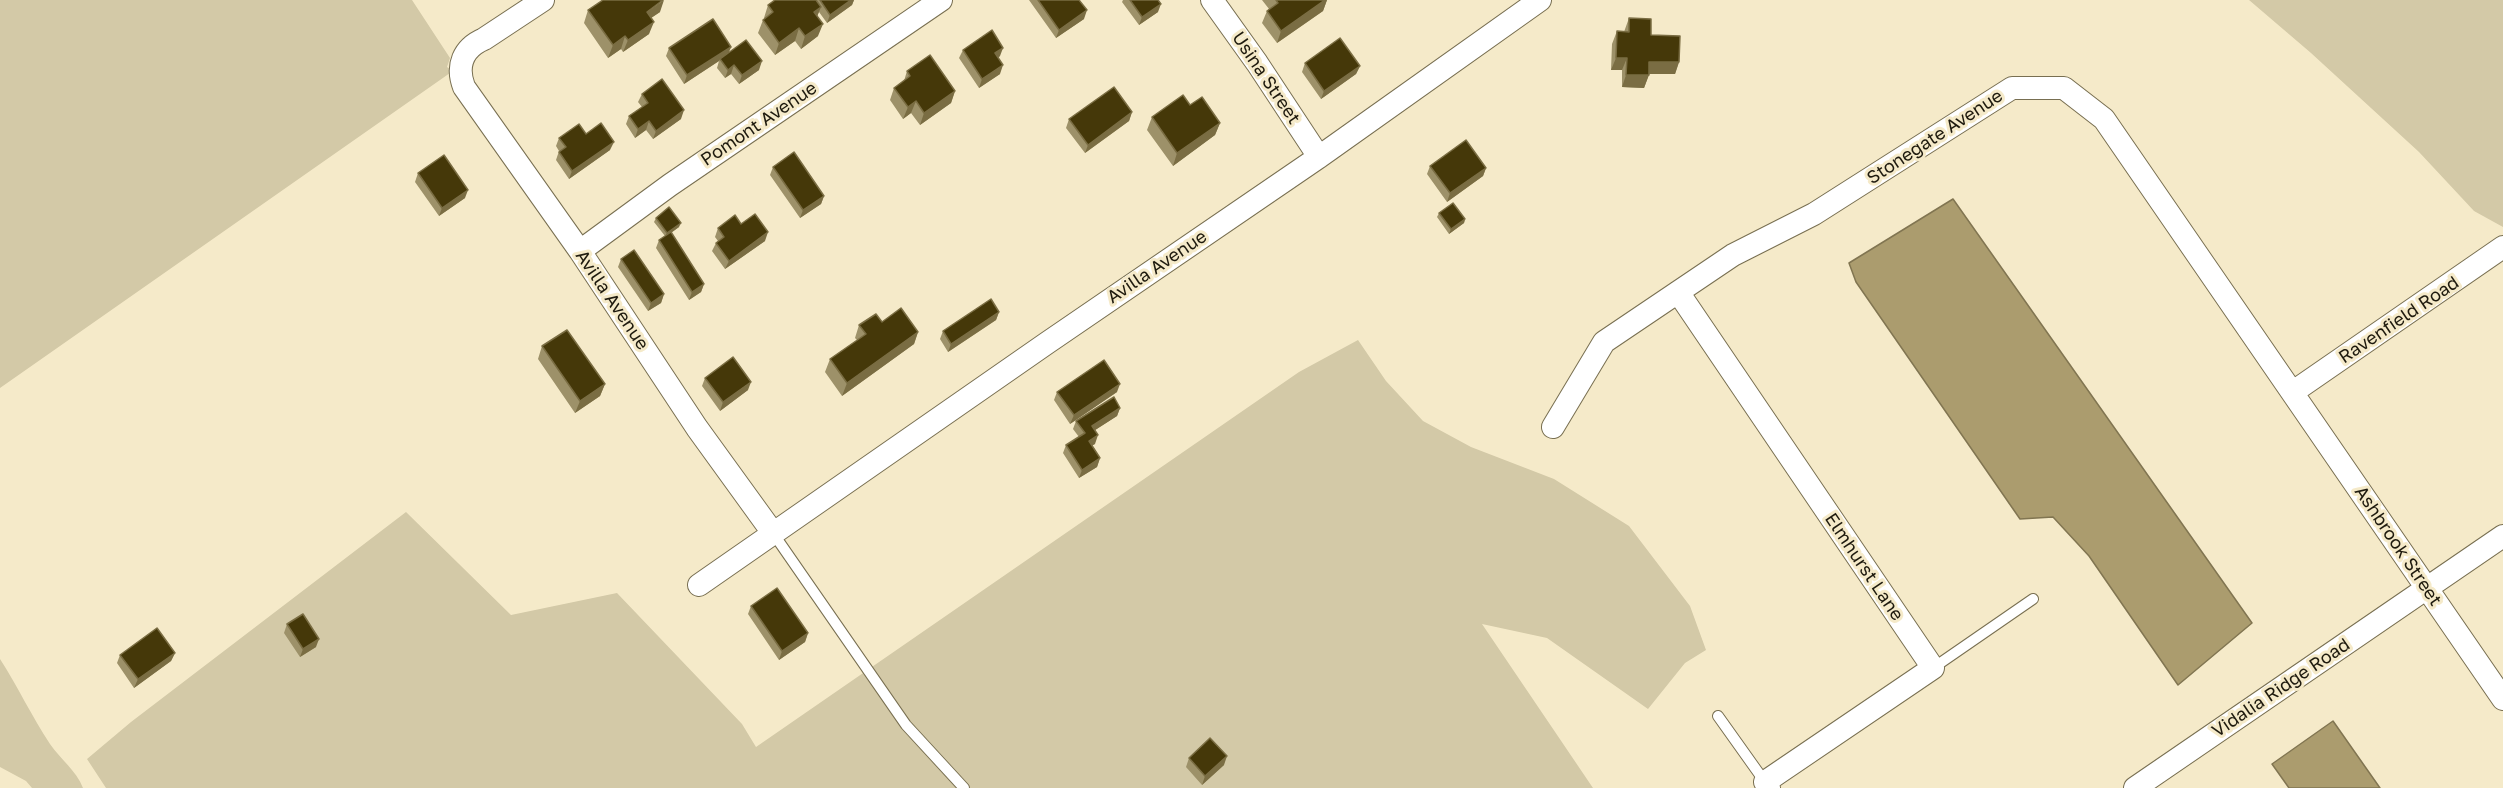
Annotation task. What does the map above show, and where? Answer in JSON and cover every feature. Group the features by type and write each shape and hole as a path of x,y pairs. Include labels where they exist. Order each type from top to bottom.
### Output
{"street":[{"name":"Avilla Avenue","path":"543,0 475,43 465,54 461,63 460,78 464,87 580,251 697,428 773,533"},
{"name":"Pomont Avenue","path":"580,251 670,185 941,0"},
{"name":"Usina Street","path":"1212,0 1319,157"},
{"name":"Avilla Avenue","path":"699,585 1319,157 1540,0"},
{"name":"Stonegate Avenue","path":"1553,428 1604,342 1733,255 1814,214 2012,88 2064,88 2104,118 2293,392"},
{"name":"Ravenfield Road","path":"2293,392 2503,247"},
{"name":"Elmhurst Lane","path":"1678,292 1933,668"},
{"name":"Ashbrook Street","path":"2293,392 2503,699"},
{"name":"Vidalia Ridge Road","path":"2135,788 2503,536"},
{"path":"1767,785 1933,668"}],"lane":[{"path":"773,533 906,725 964,788"},
{"path":"1933,668 2033,599"},
{"path":"1718,716 1767,785"}],"shaded area":[{"path":"0,0 412,0 450,58 447,67 450,73 0,388"},
{"path":"2249,0 2503,0 2503,227 2474,211 2419,152 2311,53"},
{"path":"1953,199 2252,623 2178,685 2089,556 2053,517 2020,519 1856,282 1849,263"},
{"path":"1358,340 1386,381 1423,421 1471,447 1554,479 1629,526 1690,606 1706,650 1685,663 1648,709 1547,638 1482,624 1593,788 106,788 87,759 131,722 406,512 511,615 617,593 742,724 756,747 1299,372"},
{"path":"0,659 50,744 83,788 32,788 26,781 0,767"},
{"path":"2333,721 2380,788 2289,788 2272,764"}],"building":[{"path":"603,0 663,0 647,12 654,22 628,40 625,36 613,45 588,10"},
{"path":"775,0 816,0 821,7 814,12 823,24 805,36 799,28 779,43 763,20 773,12 768,5"},
{"path":"820,0 851,0 830,15"},
{"path":"1038,0 1079,0 1087,10 1059,30"},
{"path":"1130,0 1158,0 1161,4 1142,17"},
{"path":"1276,0 1325,0 1281,31 1267,11 1278,3"},
{"path":"1629,18 1651,19 1651,35 1680,36 1679,62 1649,62 1649,75 1626,75 1627,58 1616,58 1617,31 1629,32"},
{"path":"713,19 731,47 687,75 669,48"},
{"path":"992,30 1003,48 995,53 1003,65 982,79 963,50"},
{"path":"1340,38 1360,66 1324,91 1305,63"},
{"path":"746,40 762,61 742,75 734,65 728,70 720,59"},
{"path":"930,55 955,91 924,113 916,101 908,107 894,88 910,76 907,71"},
{"path":"662,79 684,110 656,131 649,121 638,129 629,116 648,103 642,94"},
{"path":"1114,87 1132,112 1088,145 1069,119"},
{"path":"1183,95 1190,105 1202,97 1220,123 1177,153 1152,117"},
{"path":"601,123 614,142 572,171 559,152 566,147 559,138 579,124 586,134"},
{"path":"1466,140 1486,168 1450,193 1430,166"},
{"path":"794,152 824,196 803,210 773,167"},
{"path":"444,155 468,190 442,208 418,173"},
{"path":"1453,203 1465,219 1451,229 1439,213"},
{"path":"669,207 681,223 667,233 656,218"},
{"path":"755,214 768,232 729,261 716,243 724,237 718,228 735,215 741,224"},
{"path":"671,232 704,284 692,292 659,240"},
{"path":"634,250 664,294 651,303 621,259"},
{"path":"991,299 999,312 951,344 943,331"},
{"path":"901,308 918,332 847,383 830,359 866,334 859,325 876,314 882,322"},
{"path":"567,330 605,384 580,401 542,346"},
{"path":"733,357 751,382 723,402 705,378"},
{"path":"1104,360 1120,384 1074,415 1057,392"},
{"path":"1114,397 1120,408 1092,426 1098,435 1089,441 1100,458 1082,470 1066,445 1085,433 1076,421"},
{"path":"777,588 808,633 782,651 751,606"},
{"path":"303,614 319,639 303,649 287,624"},
{"path":"157,628 175,653 138,679 120,655"},
{"path":"1210,738 1227,756 1205,776 1189,758"}]}
